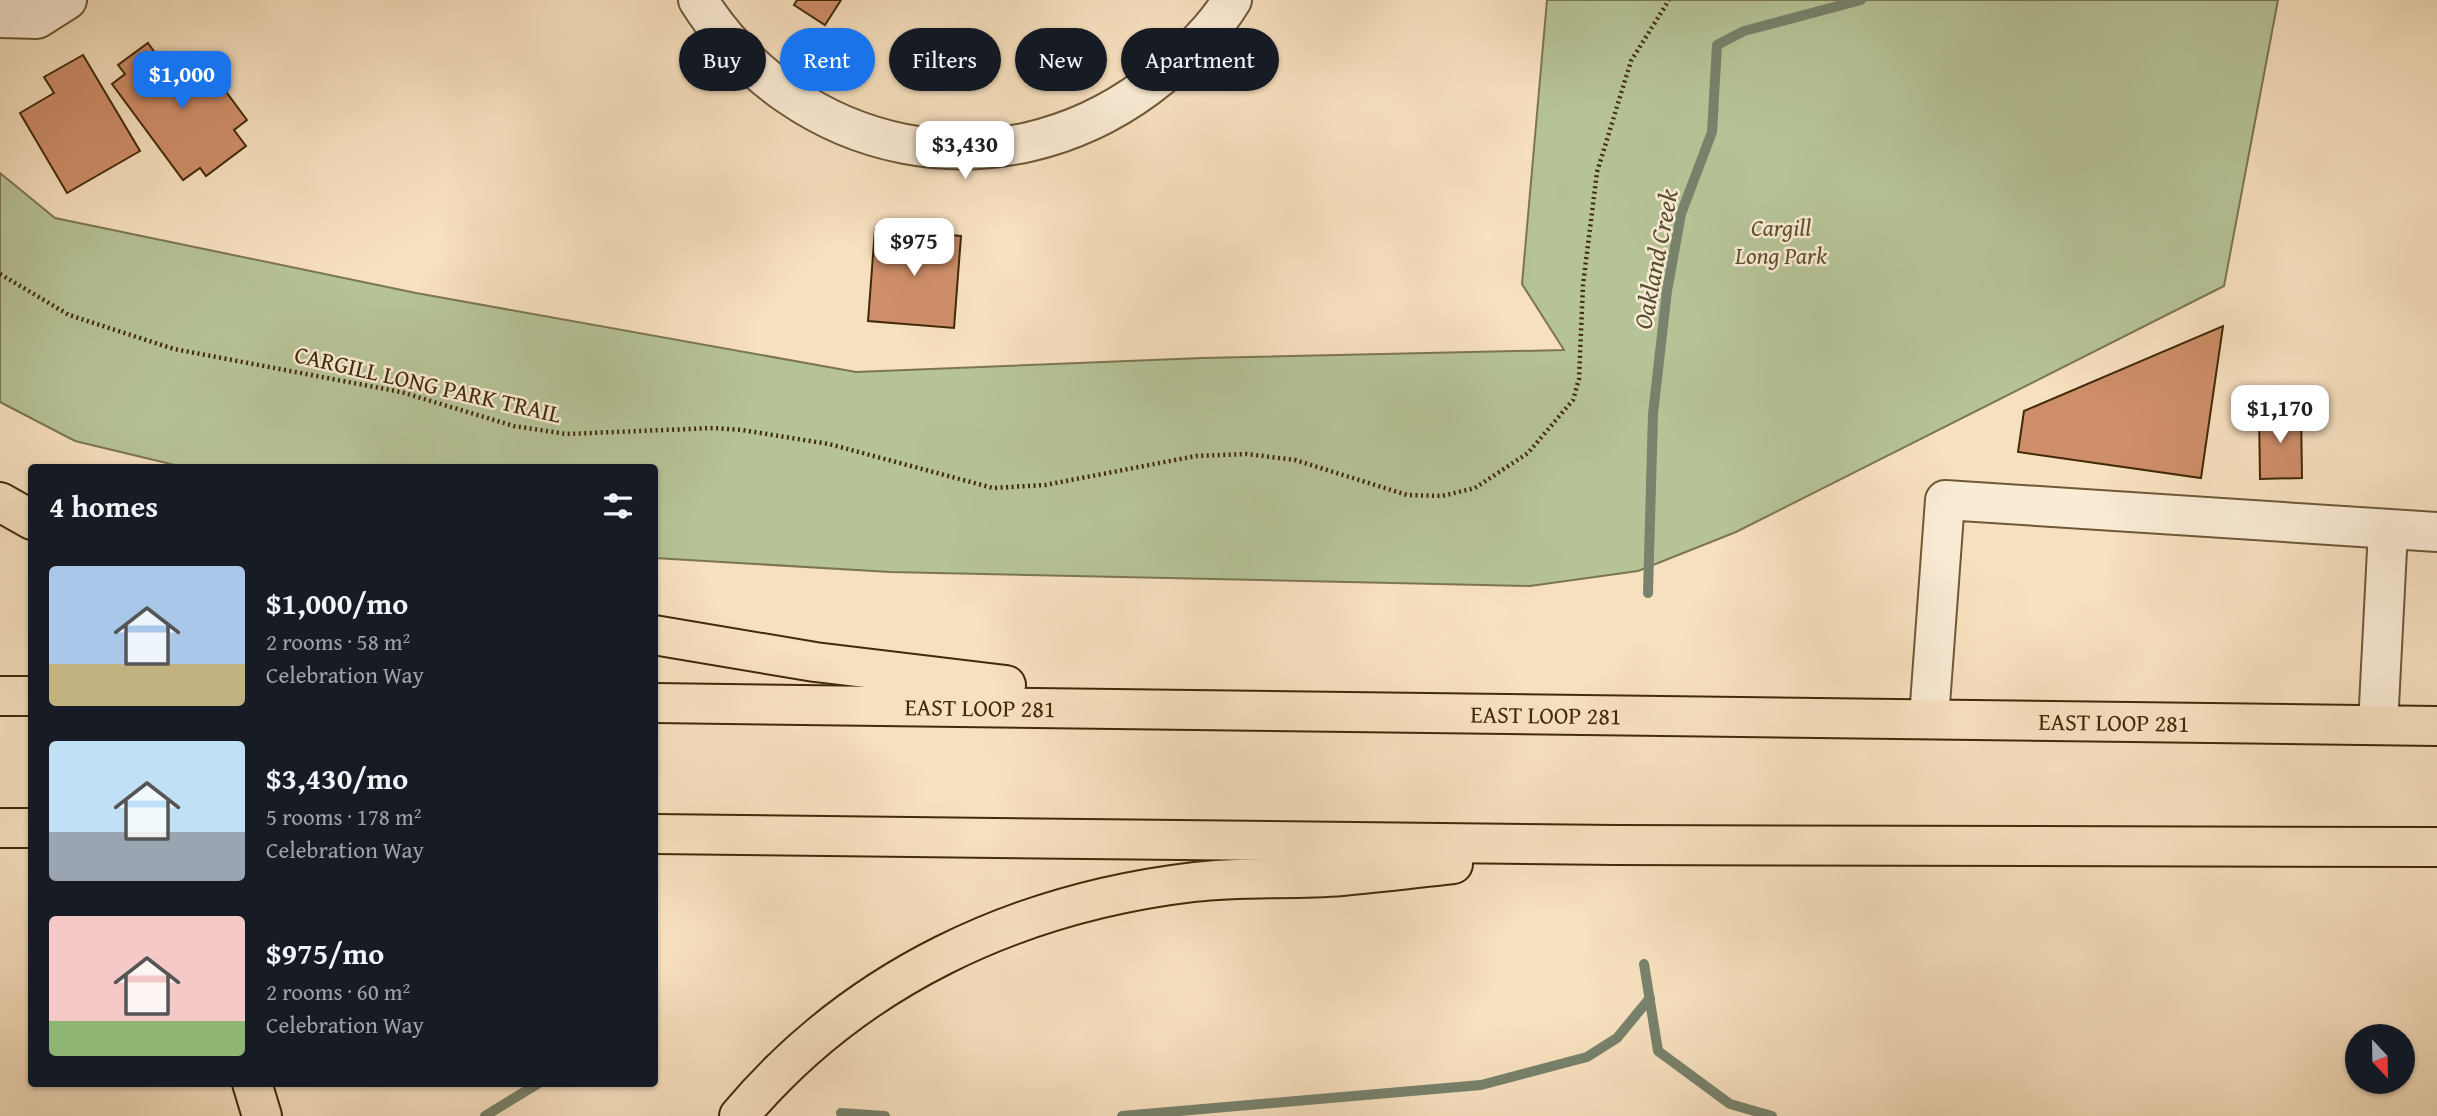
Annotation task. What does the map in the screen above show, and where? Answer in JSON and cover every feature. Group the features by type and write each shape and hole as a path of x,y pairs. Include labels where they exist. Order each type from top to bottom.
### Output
{"highway":[{"path":"0,492 28,502"},
{"path":"0,502 28,518"},
{"path":"658,636 815,662 1199,708"},
{"path":"0,696 28,696"},
{"name":"EAST LOOP 281","path":"658,703 2437,726"},
{"path":"0,828 28,828"},
{"path":"658,834 1616,845 2437,847"},
{"path":"739,1116 810,1042 873,994 951,948 1028,918 1113,895 1195,882 1341,877 1616,845"},
{"path":"253,1087 261,1116"}],"street":[{"path":"0,18 37,19 67,0"},
{"path":"698,0 734,48 803,104 878,140 920,148 968,151 1006,147 1049,137 1112,109 1170,69 1201,41 1232,0"},
{"path":"1928,718 1945,500 2437,533"},
{"path":"2378,725 2388,530"}],"path":[{"name":"CARGILL LONG PARK TRAIL","path":"0,274 69,315 174,349 401,393 514,426 579,434 714,428 742,430 829,444 993,488 1045,485 1196,456 1270,456 1407,495 1443,496 1475,488 1508,469 1545,435 1573,400 1579,379 1583,285 1597,172 1631,61 1669,0"}],"green space":[{"name":"Cargill Long Park","path":"1547,0 2278,0 2224,286 1736,532 1638,571 1530,586 890,572 658,558 658,464 171,464 75,441 0,402 0,173 55,218 416,293 856,372 1202,358 1564,350 1522,284"}],"building":[{"path":"797,0 841,0 825,25 794,5"},
{"path":"148,43 171,75 198,54 247,120 234,130 246,146 206,176 200,168 183,180 112,84 125,74 118,65"},
{"path":"83,55 140,151 67,193 20,113 54,93 44,77"},
{"path":"875,229 961,236 954,328 868,321"},
{"path":"2223,326 2201,478 2018,452 2024,411"},
{"path":"2259,411 2301,411 2302,478 2260,479"}],"waterway":[{"name":"Oakland Creek","path":"1648,593 1653,414 1667,291 1681,214 1712,132 1717,45 1744,31 1861,0"},
{"name":"Oakland Creek","path":"1644,964 1658,1051 1730,1104 1772,1116"},
{"path":"1122,1116 1481,1085 1587,1057 1617,1038 1650,998"},
{"path":"485,1116 532,1087"},
{"path":"841,1113 885,1116"}]}
